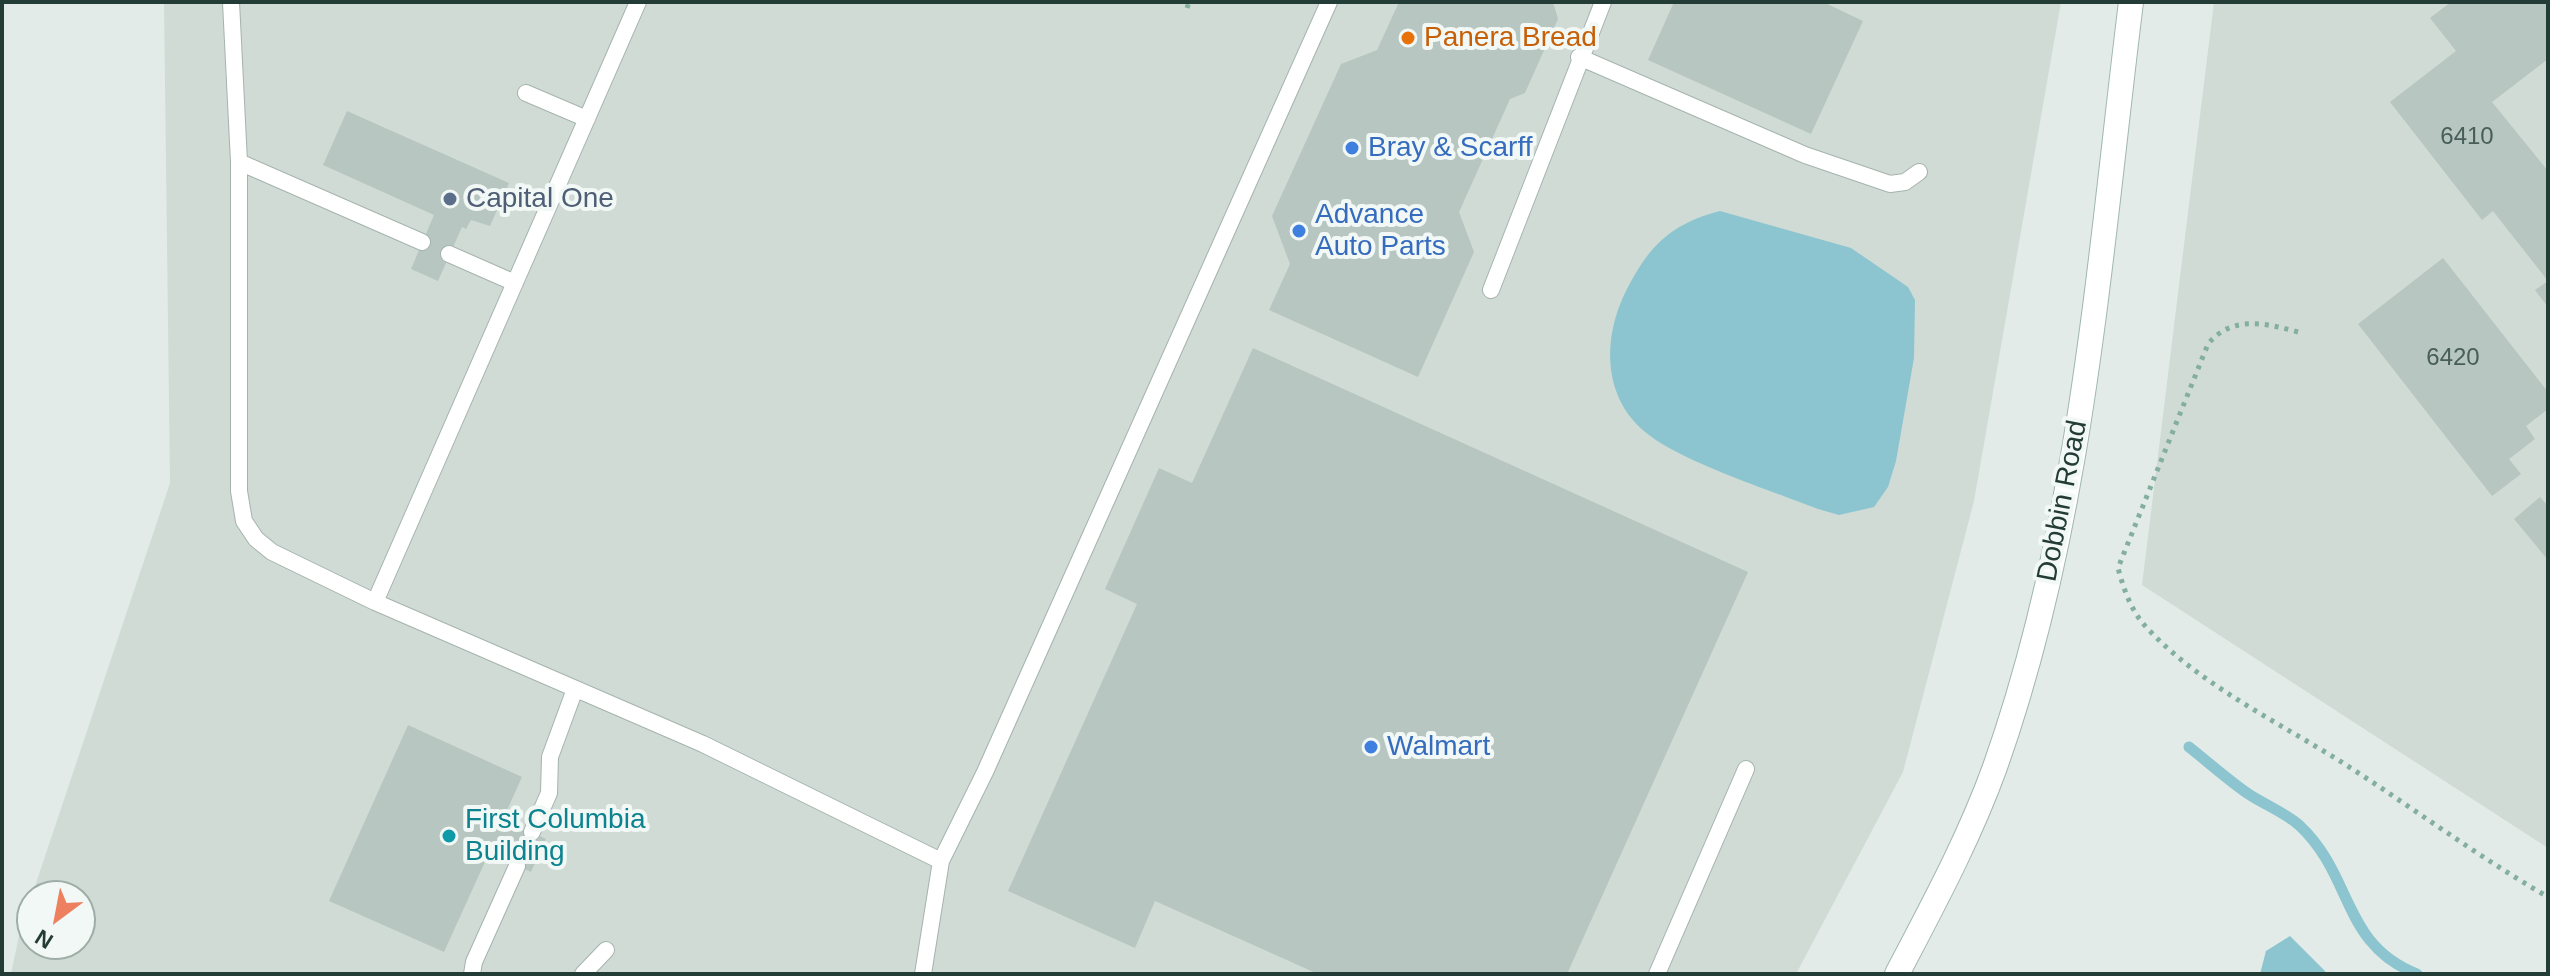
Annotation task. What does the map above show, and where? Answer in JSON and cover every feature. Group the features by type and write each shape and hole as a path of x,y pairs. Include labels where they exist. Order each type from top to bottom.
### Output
{"street":[{"name":"Dobbin Road","path":"1897,974 1950,873 1995,768 2032,648 2074,458 2131,2"}],"lane":[{"path":"231,2 239,162 239,491 244,521 256,539 272,552 375,602 703,744 941,861"},
{"path":"375,602 638,2"},
{"path":"923,974 941,861 985,772 1329,2"},
{"path":"1491,290 1579,57 1603,2"},
{"path":"1579,57 1805,155 1890,184 1905,182 1919,172"},
{"path":"526,93 587,119"},
{"path":"239,162 422,242"},
{"path":"449,254 515,283"},
{"path":"532,832 549,793 550,757 575,689"},
{"path":"1657,974 1746,769"},
{"path":"472,974 474,962 517,866"},
{"path":"583,974 606,950"}],"path":[{"path":"2298,332 2269,324 2244,323 2219,330 2208,344 2118,568 2125,595 2145,626 2184,662 2359,773 2485,860 2548,897"}],"shaded area":[{"path":"164,2 2061,2 1974,501 1903,772 1796,974 11,974 16,950 16,960 96,960 96,880 37,880 170,483"},
{"path":"2214,2 2548,2 2548,848 2142,585"}],"water":[{"path":"1720,211 1851,248 1908,287 1915,300 1914,358 1896,461 1888,487 1874,507 1839,515 1702,464 1644,431 1630,417 1620,400 1611,365 1611,346 1613,327 1626,291 1643,261 1663,239 1687,223"},
{"path":"2290,936 2327,974 2260,974 2266,951"}],"building":[{"path":"1399,2 1553,2 1558,19 1525,93 1510,99 1459,212 1474,252 1418,377 1269,310 1290,264 1272,216 1341,64 1377,50"},
{"path":"1674,2 1823,2 1863,21 1811,134 1648,60"},
{"path":"2451,2 2548,2 2548,59 2492,102 2548,171 2548,281 2493,211 2482,220 2390,102 2456,51 2430,18"},
{"name":"Capital One","path":"347,111 509,183 490,226 471,220 466,229 462,227 438,281 411,269 434,215 323,165"},
{"path":"2443,258 2548,392 2548,409 2526,426 2535,439 2509,459 2521,474 2492,496 2358,324"},
{"path":"2548,281 2548,307 2535,290"},
{"name":"Walmart","path":"1253,348 1748,572 1567,974 1318,974 1155,901 1135,948 1008,891 1137,604 1105,589 1159,468 1192,483"},
{"path":"2540,497 2548,506 2548,560 2514,519"},
{"name":"First Columbia Building","path":"408,725 522,777 503,819 546,839 531,872 489,853 444,952 329,901"}],"waterway":[{"path":"2189,747 2247,793 2299,825 2317,845 2374,945 2392,961 2417,974"}],"place":[{"name":"Panera Bread","path":"1408,38"},
{"name":"Bray & Scarff","path":"1352,148"},
{"name":"Capital One","path":"450,199"},
{"name":"Advance Auto Parts","path":"1299,231"},
{"name":"Walmart","path":"1371,747"},
{"name":"First Columbia Building","path":"449,836"}]}
